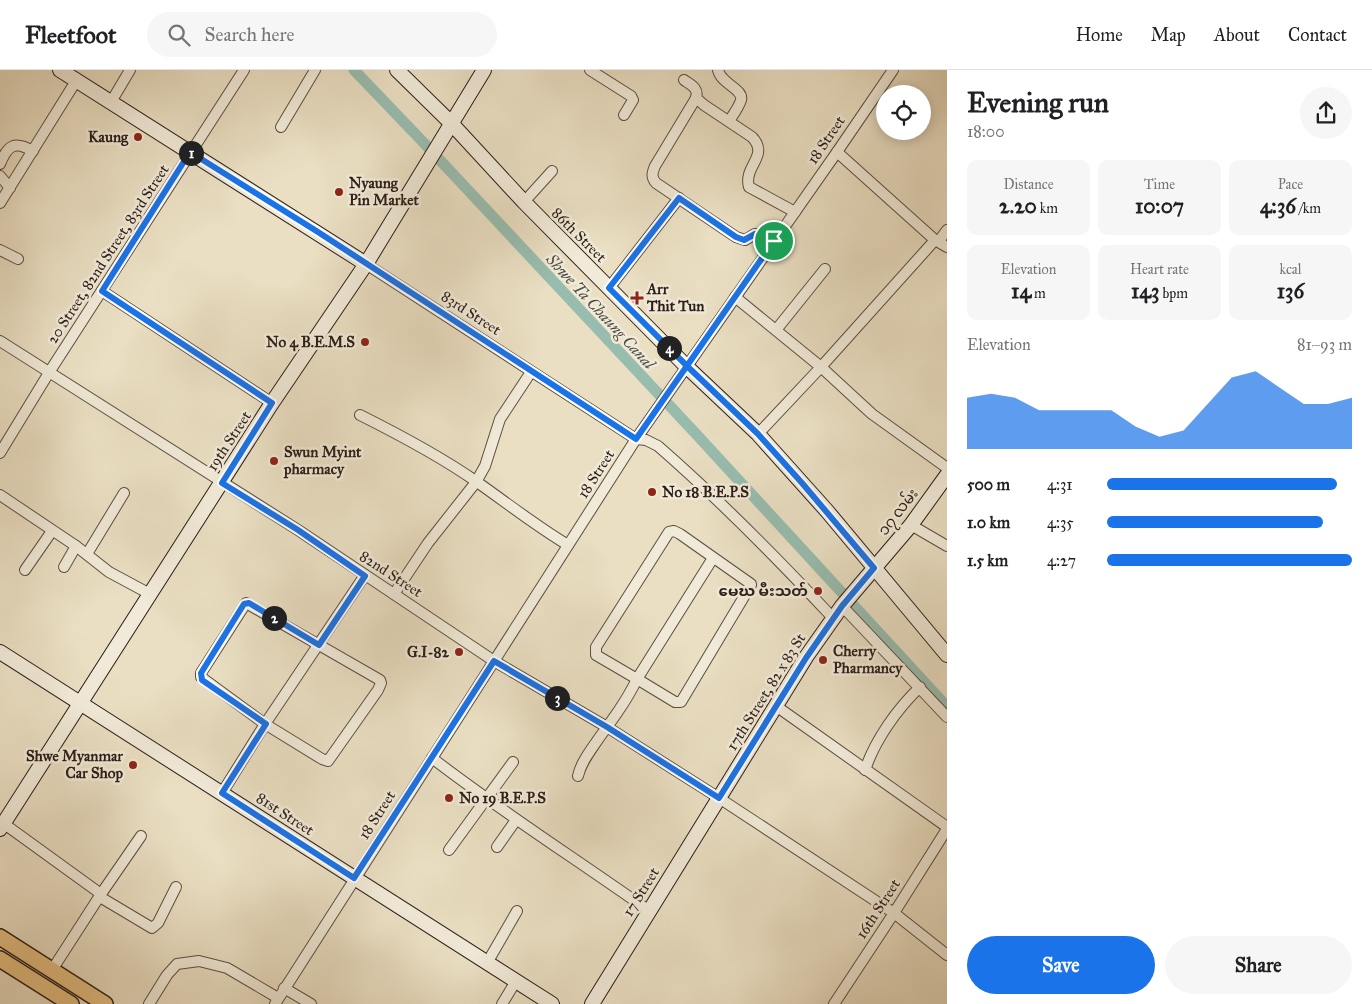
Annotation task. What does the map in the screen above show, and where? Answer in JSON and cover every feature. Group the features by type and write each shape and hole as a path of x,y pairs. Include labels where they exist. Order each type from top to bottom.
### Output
{"main road":[{"path":"0,938 105,1004"},
{"path":"0,959 71,1004"}],"street":[{"path":"111,102 130,70"},
{"name":"20 Street, 82nd Street, 83rd Street","path":"0,453 50,371 244,70"},
{"path":"281,127 314,70"},
{"name":"86th Street","path":"397,70 451,123 524,202 609,288 758,434 815,497 874,568"},
{"name":"19th Street","path":"2,826 272,403 366,264 484,70"},
{"path":"590,70 631,96 633,100 624,115"},
{"path":"718,70 719,76 741,95 741,101 729,121"},
{"name":"18 Street","path":"276,1001 636,439 688,367 893,70"},
{"name":"83rd Street","path":"63,71 636,439 652,442 704,486 786,567 833,618"},
{"path":"684,80 698,92 652,173 652,178 656,183 736,237 744,240 755,234 774,241"},
{"path":"0,203 76,81"},
{"path":"696,98 757,142 759,151 750,170 749,187 795,212"},
{"path":"0,164 8,149 15,145 22,145 33,151"},
{"path":"837,152 940,243"},
{"path":"524,202 552,171"},
{"path":"0,176 10,188"},
{"path":"609,288 679,198"},
{"path":"758,434 940,243 947,230"},
{"path":"0,250 18,260"},
{"path":"776,330 825,270"},
{"path":"102,291 272,403"},
{"path":"735,297 821,366 872,414 947,468"},
{"name":"82nd Street","path":"0,341 291,525 494,661 607,727 894,913"},
{"path":"394,594 428,544 476,482 487,460 500,419 531,372"},
{"path":"360,415 403,437 476,482 543,530 568,545"},
{"name":"၁၇ လမ်း","path":"862,582 911,524 947,475"},
{"path":"87,554 124,493"},
{"path":"0,495 76,546 109,572 150,594"},
{"path":"911,524 947,546"},
{"path":"25,570 52,531"},
{"path":"674,531 751,586 681,702 674,702 638,679 596,655 596,647 669,532 674,531"},
{"path":"64,567 76,546"},
{"path":"578,776 579,770 624,703 713,558"},
{"path":"874,568 947,655"},
{"path":"222,793 365,576"},
{"name":"17th Street, 82 x 83 St","path":"719,798 806,658 833,618 862,582"},
{"path":"249,603 376,677 381,683 328,761 322,760 266,724 202,680 201,677 201,673 244,604 249,603"},
{"path":"842,606 947,717"},
{"name":"81st Street","path":"0,652 552,1004"},
{"path":"865,770 871,754 889,726 903,706 920,688"},
{"path":"776,706 865,770 946,833"},
{"path":"432,758 486,800 580,862 648,910"},
{"path":"449,850 513,762"},
{"name":"17 Street","path":"592,1004 648,910 719,798"},
{"path":"497,847 516,820"},
{"path":"2,826 152,928 158,923 176,887"},
{"name":"16th Street","path":"834,1004 946,833"},
{"path":"52,970 142,836"},
{"path":"487,963 517,911"},
{"path":"894,913 947,955"},
{"path":"149,1004 167,975 177,964 199,961 227,968 276,1001"},
{"path":"502,1004 516,981"},
{"path":"284,988 312,1004"}],"waterway":[{"name":"Shwe Ta Chaung Canal","path":"354,70 697,435 947,707"}],"place":[{"name":"Kaung","path":"138,137"},
{"name":"Nyaung Pin Market","path":"339,192"},
{"name":"Arr Thit Tun","path":"637,298"},
{"name":"No 4 B.E.M.S","path":"365,342"},
{"name":"Swun Myint pharmacy","path":"274,461"},
{"name":"No 18 B.E.P.S","path":"652,492"},
{"name":"မေဃ မီးသတ်","path":"818,591"},
{"name":"G.I-82","path":"459,652"},
{"name":"Cherry Pharmancy","path":"823,660"},
{"name":"Shwe Myanmar Car Shop","path":"133,765"},
{"name":"No 19 B.E.P.S","path":"449,798"}],"route":[{"path":"774,241 688,367 636,439 318,232 190,152 102,291 272,403 222,483 255,502 365,576 319,645 249,603 244,604 201,673 201,677 202,680 266,724 222,793 354,878 494,661 607,727 719,798 806,658 842,606 874,568 827,511 758,434 688,367 609,288 679,198 736,237 744,240 755,234 760,234 774,241"}]}
